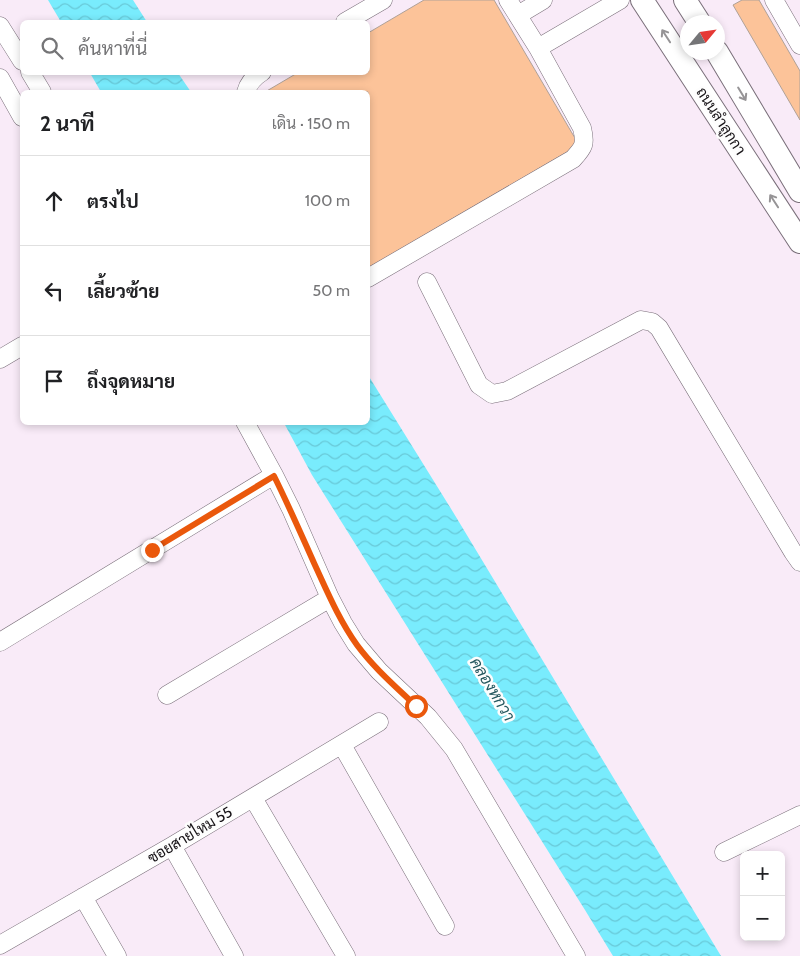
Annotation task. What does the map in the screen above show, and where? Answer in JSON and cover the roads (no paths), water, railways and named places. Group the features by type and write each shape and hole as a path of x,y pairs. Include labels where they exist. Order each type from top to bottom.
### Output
{"main road":[{"name":"ถนนลำลูกกา","path":"642,0 800,242"},
{"path":"685,0 695,15"},
{"name":"ถนนลำลูกกา","path":"722,60 800,191"}],"street":[{"path":"348,20 383,0"},
{"path":"370,277 573,159 582,148 585,140 582,128 538,48 508,0"},
{"path":"518,15 543,0"},
{"path":"538,48 620,0"},
{"path":"774,0 800,45"},
{"path":"0,26 20,58"},
{"path":"32,75 41,90"},
{"path":"247,90 257,75"},
{"path":"0,78 20,113"},
{"path":"427,282 479,385 492,394 507,391 641,320 652,322 660,328 800,562"},
{"path":"0,359 20,347"},
{"path":"247,425 291,510 330,598 356,644 379,671 428,717 454,749 576,956"},
{"path":"0,642 274,476"},
{"path":"167,694 330,598"},
{"name":"ซอยสายไหม 55","path":"0,945 172,846 379,722"},
{"path":"342,744 445,926"},
{"path":"253,798 346,956"},
{"path":"724,852 800,814"},
{"path":"172,846 234,956"},
{"path":"83,897 117,956"}],"water":[{"path":"48,0 133,0 146,20 60,20"},
{"path":"91,75 179,75 190,90 100,90"},
{"name":"คลองหกวา","path":"370,378 721,956 613,956 312,475 285,425 370,425"}]}
